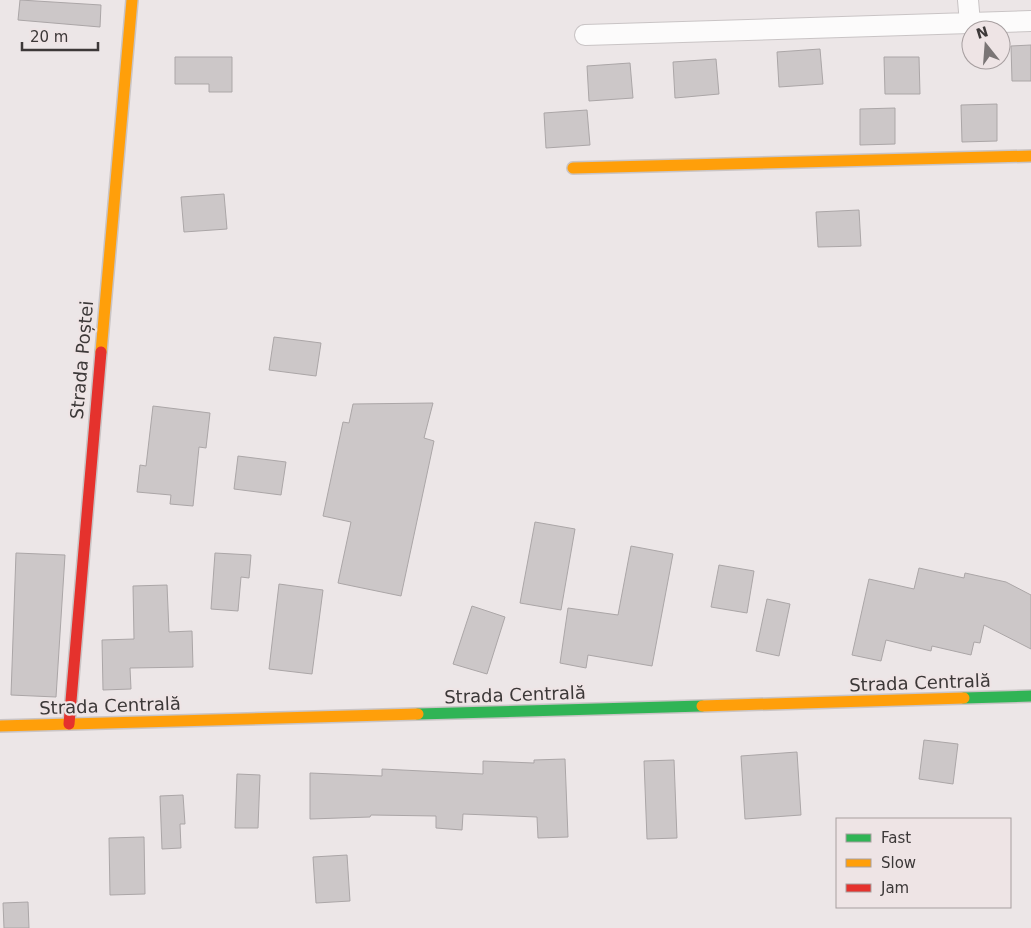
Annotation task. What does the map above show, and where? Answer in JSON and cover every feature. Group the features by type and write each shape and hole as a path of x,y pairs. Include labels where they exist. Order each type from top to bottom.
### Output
{"street":[{"name":"Strada Poștei","path":"69,724 132,0"},
{"path":"968,0 970,20"},
{"path":"1011,21 1031,21"},
{"path":"585,35 961,22"},
{"path":"573,168 1031,156"},
{"name":"Strada Centrală","path":"0,726 1031,696"}],"building":[{"path":"20,0 101,5 100,27 18,20"},
{"path":"1031,45 1031,81 1012,81 1011,46"},
{"path":"820,49 823,84 779,87 777,52"},
{"path":"175,57 232,57 232,92 209,92 209,84 175,84"},
{"path":"884,57 919,57 920,94 885,94"},
{"path":"716,59 719,94 675,98 673,62"},
{"path":"630,63 633,98 589,101 587,66"},
{"path":"997,104 997,141 962,142 961,105"},
{"path":"895,108 895,144 860,145 860,109"},
{"path":"587,110 590,145 546,148 544,113"},
{"path":"224,194 227,229 184,232 181,197"},
{"path":"859,210 861,246 818,247 816,212"},
{"path":"274,337 321,343 316,376 269,370"},
{"path":"433,403 424,438 434,441 401,596 338,583 351,522 323,516 343,422 349,423 353,404"},
{"path":"153,406 210,413 206,448 199,447 193,506 170,504 171,495 137,492 140,465 146,466"},
{"path":"238,456 286,462 281,495 234,489"},
{"path":"535,522 575,529 561,610 520,603"},
{"path":"631,546 673,554 652,666 588,655 586,668 560,663 568,608 618,615"},
{"path":"16,553 65,555 56,697 11,695"},
{"path":"215,553 251,555 249,578 241,577 238,611 211,609"},
{"path":"719,565 754,571 747,613 711,607"},
{"path":"919,568 964,578 965,573 1006,582 1031,595 1031,649 984,625 980,643 974,642 971,655 932,646 931,651 886,640 881,661 852,655 869,579 914,589"},
{"path":"279,584 323,590 312,674 269,669"},
{"path":"167,585 169,632 192,631 193,667 130,668 131,689 103,690 102,640 134,639 133,586"},
{"path":"767,599 790,604 779,656 756,651"},
{"path":"472,606 505,617 487,674 453,664"},
{"path":"924,740 958,744 953,784 919,779"},
{"path":"797,752 801,815 745,819 741,756"},
{"path":"565,759 568,837 538,838 537,817 463,814 462,830 436,828 436,816 371,815 370,817 310,819 310,773 382,776 382,769 483,774 483,761 534,763 534,760"},
{"path":"674,760 677,838 647,839 644,761"},
{"path":"237,774 260,775 258,828 235,828"},
{"path":"183,795 185,824 180,824 181,848 162,849 160,796"},
{"path":"144,837 145,894 110,895 109,838"},
{"path":"347,855 350,901 316,903 313,857"},
{"path":"28,902 29,928 4,928 3,903"}],"traffic: fast":[{"path":"964,698 1031,696"},
{"path":"418,714 702,706"}],"traffic: slow":[{"path":"101,352 132,0"},
{"path":"573,168 1031,156"},
{"path":"702,706 964,698"},
{"path":"0,726 418,714"}],"traffic: jam":[{"path":"69,724 101,352"}]}
